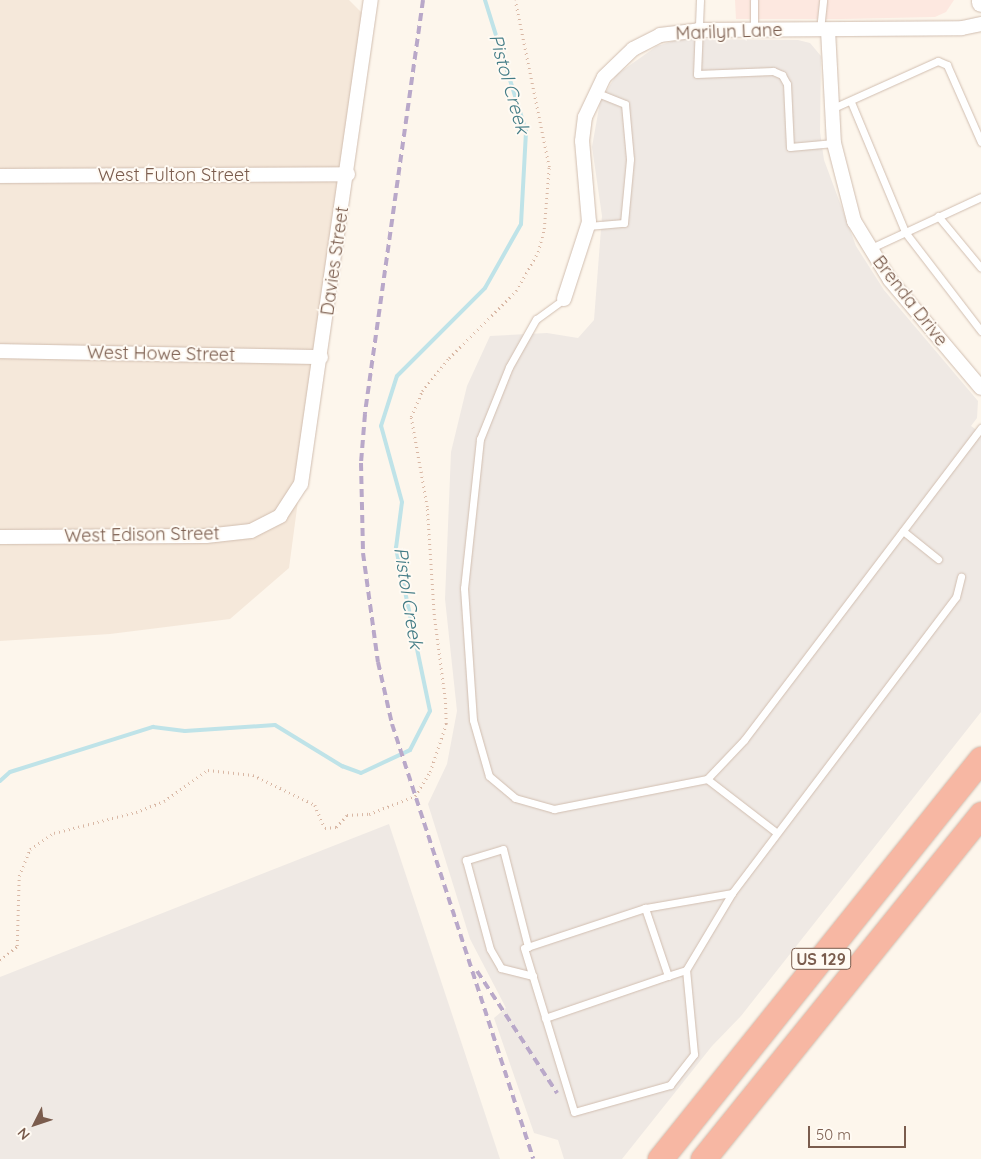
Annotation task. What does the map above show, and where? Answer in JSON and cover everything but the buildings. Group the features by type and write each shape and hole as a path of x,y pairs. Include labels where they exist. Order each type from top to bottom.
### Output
{"highway":[{"name":"US 129","path":"660,1159 981,759"},
{"name":"US 129","path":"703,1159 981,814"}],"street":[{"name":"Davies Street","path":"280,516 301,484 348,174 371,0"},
{"name":"Marilyn Lane","path":"564,299 588,226 582,141 594,92 617,62 647,40 698,30 962,28 981,24"},
{"name":"Brenda Drive","path":"824,30 834,143 848,204 869,249 914,310 981,388"},
{"name":"West Fulton Street","path":"0,176 348,174"},
{"name":"West Howe Street","path":"0,351 321,357"},
{"name":"West Edison Street","path":"0,537 206,536 251,531 280,516"}],"lane":[{"path":"700,0 697,74 773,71 782,75 787,84 790,147 834,143"},
{"path":"754,0 754,29"},
{"path":"823,0 824,30"},
{"path":"830,110 938,61 947,65 981,142"},
{"path":"588,226 624,223 630,159 625,104 594,92"},
{"path":"850,102 905,232 981,331"},
{"path":"869,249 978,198 981,206"},
{"path":"938,216 981,268"},
{"path":"564,299 536,320 510,367 480,439 464,588 473,720 488,776 515,798 554,809 707,779 744,740 981,428"},
{"path":"903,531 938,559"},
{"path":"732,893 645,908 524,948 574,1112 670,1086 694,1054 686,970 732,893 956,597 961,576"},
{"path":"707,779 777,833"},
{"path":"528,947 503,849 466,860 490,950 501,968 533,976"},
{"path":"645,908 668,976"},
{"path":"545,1018 686,970"}],"path":[{"path":"0,960 17,946 19,876 30,849 54,833 136,812 164,801 208,770 253,774 314,805 325,828 336,827 346,815 369,814 415,796 430,772 446,724 445,699 434,615 427,507 411,417 422,391 438,371 516,291 538,252 544,229 549,167 515,0"}],"shaded area":[{"path":"0,0 349,0 363,14 289,568 230,619 110,634 0,641"},
{"path":"735,0 954,0 946,12 935,17 736,19"},
{"path":"680,39 798,40 810,43 821,56 820,132 824,160 856,246 884,290 978,401 977,418 971,426 981,433 981,712 741,1016 712,1046 622,1159 564,1159 558,1140 534,1133 494,1018 506,1008 470,939 428,804 447,764 457,711 445,599 451,452 467,386 490,336 547,333 578,338 594,320 602,216 592,147 600,102 616,75 657,46"},
{"path":"389,824 500,1159 0,1159 0,977"}],"waterway":[{"name":"Pistol Creek","path":"0,781 10,772 153,727 185,731 275,725 342,766 361,773 410,750 430,711 396,548 402,502 381,426 397,376 485,288 521,224 526,131 485,0"}],"railway":[{"path":"423,0 365,414 361,463 363,553 378,662 392,724 533,1159"},
{"path":"477,971 557,1093"}]}
